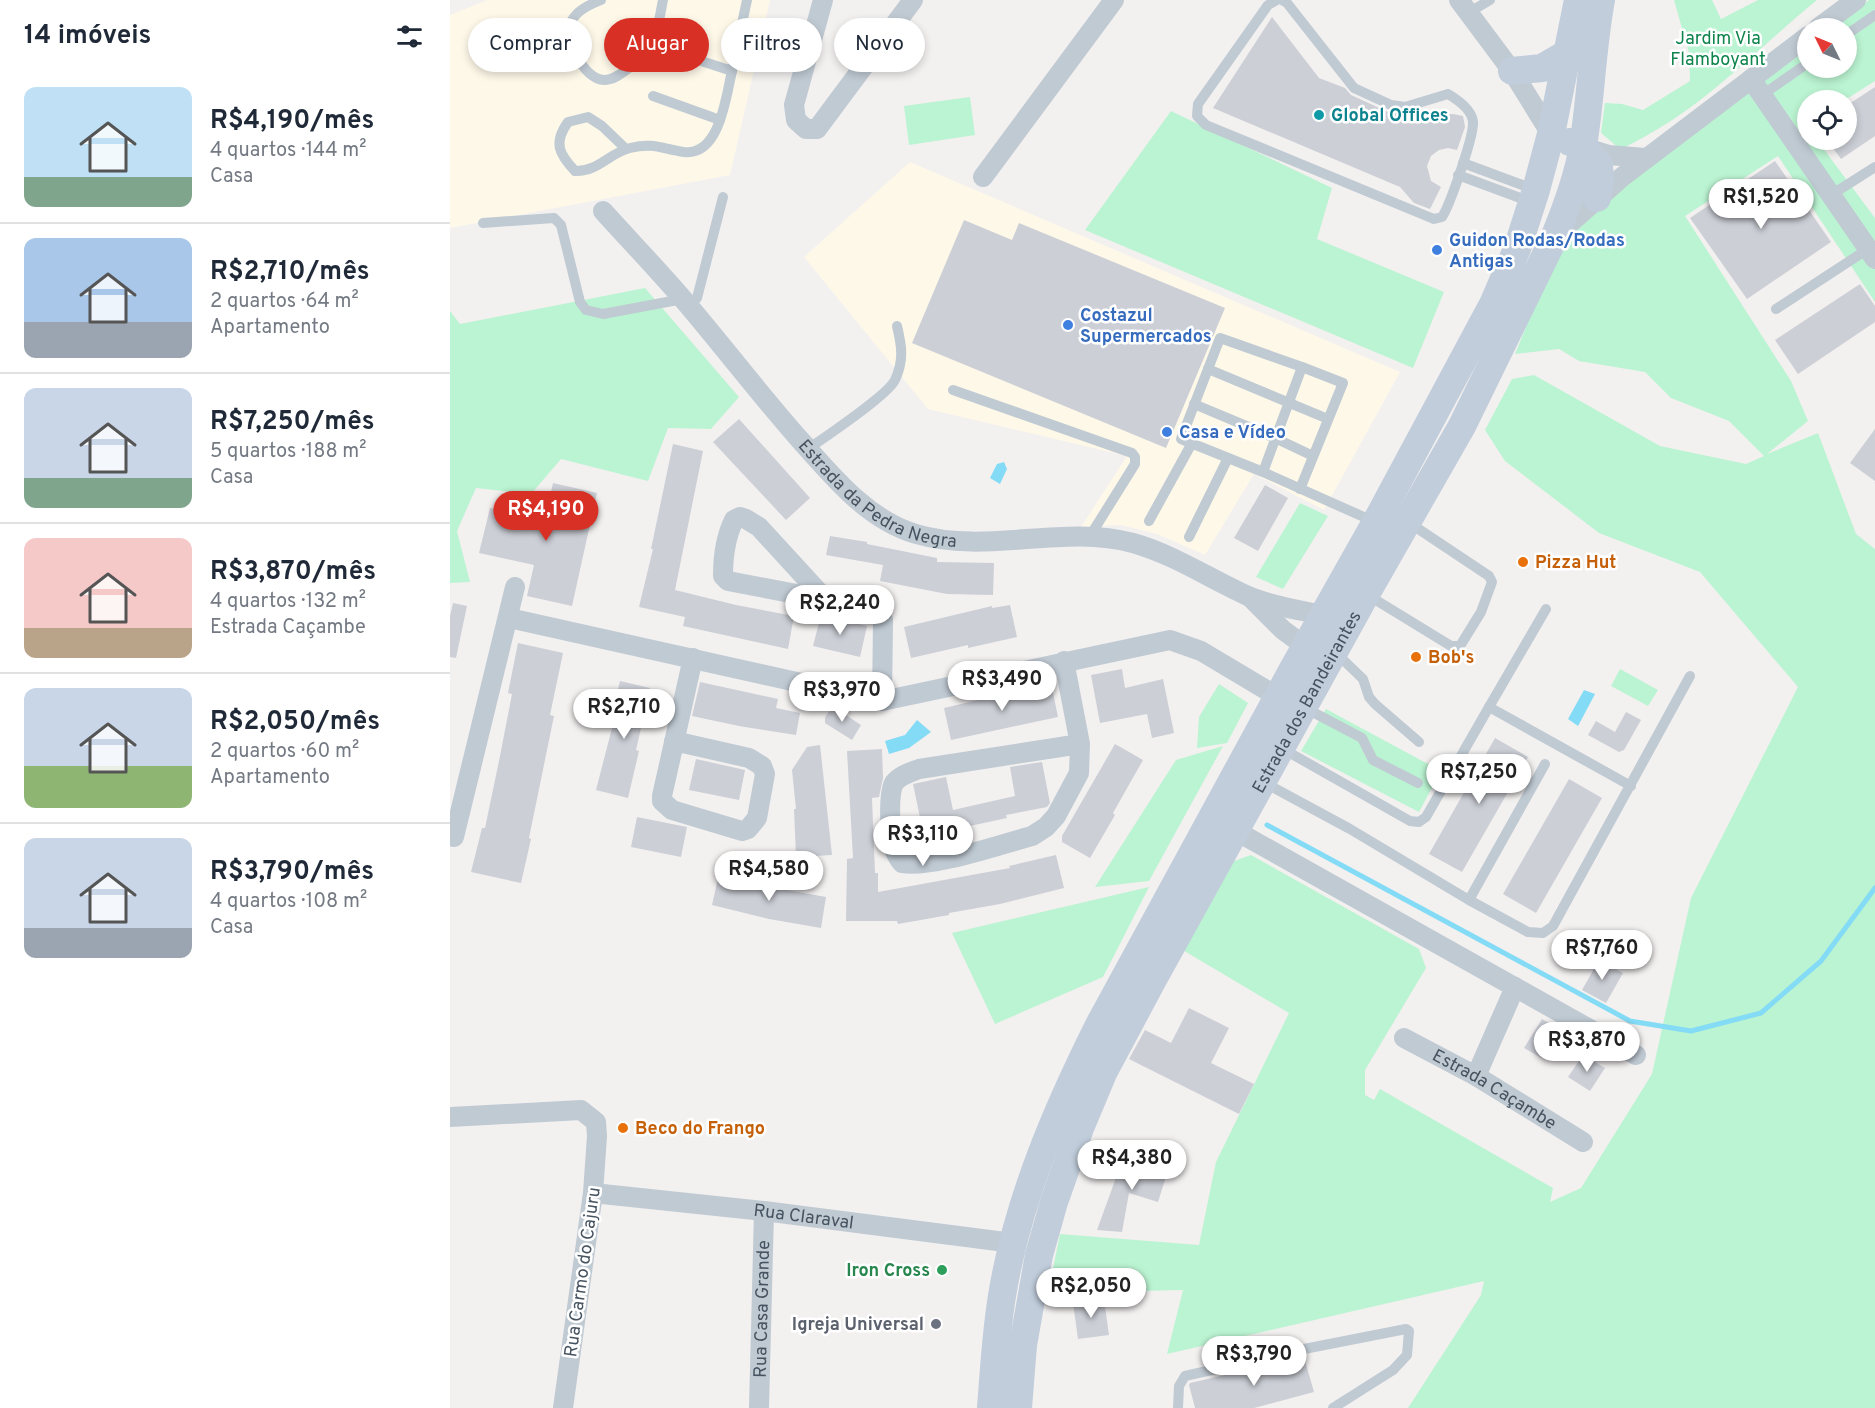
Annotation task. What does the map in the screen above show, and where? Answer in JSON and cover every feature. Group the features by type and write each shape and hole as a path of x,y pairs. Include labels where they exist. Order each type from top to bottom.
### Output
{"main road":[{"name":"Estrada dos Bandeirantes","path":"991,1408 997,1331 1013,1243 1026,1195 1069,1085 1099,1025 1376,522 1493,304 1517,249 1551,134 1578,0"},
{"name":"Estrada dos Bandeirantes","path":"1018,1408 1023,1345 1039,1255 1054,1202 1080,1128 1108,1063 1366,594 1462,426 1554,238 1568,206 1583,147 1601,0"},
{"path":"1512,71 1542,68 1568,53"},
{"path":"1551,134 1583,147 1599,164 1600,182 1597,198"}],"street":[{"path":"823,0 794,105 794,115 800,125 806,129 817,129 913,0"},
{"path":"983,177 1114,0"},
{"path":"1832,18 1856,0"},
{"path":"1463,6 1512,71 1551,134"},
{"path":"1554,238 1645,158 1757,87 1797,47"},
{"path":"1757,87 1871,254"},
{"path":"1583,147 1616,156 1645,158"},
{"name":"Estrada da Pedra Negra","path":"603,211 686,302 808,449 863,506 915,534 945,541 1090,536 1132,543 1174,558 1250,597 1323,615"},
{"path":"825,599 781,548 759,527 740,517 734,520 726,542 724,578 736,584 870,608 883,620 882,701"},
{"path":"454,837 515,587"},
{"name":"Estrada da Pedra Negra","path":"1250,597 1283,630 1306,647"},
{"path":"509,618 882,701 1170,640 1201,651 1278,697"},
{"path":"674,741 749,758 762,766 765,774 757,818 754,823 742,831 666,807 662,796 674,741 693,658"},
{"path":"1064,661 1080,744 1079,773 1056,816 1046,827 1032,836 933,862 912,865 902,863 897,856 893,844 891,802 893,785 901,777 919,769 1080,744"},
{"path":"1236,831 1636,1055"},
{"path":"1476,1076 1515,987"},
{"name":"Estrada Caçambe","path":"1404,1038 1476,1076 1583,1142"},
{"name":"Rua Carmo do Cajuru","path":"450,1117 581,1110 596,1122 593,1193 563,1408"},
{"name":"Rua Claraval","path":"593,1193 764,1211 1013,1243"},
{"name":"Rua Casa Grande","path":"759,1408 764,1211"}],"lane":[{"path":"600,0 583,8 572,21 568,34 584,69 591,76 603,80 614,78 622,72"},
{"path":"659,18 663,0"},
{"path":"743,18 747,0"},
{"path":"1277,0 1268,5 1198,104 1196,110 1200,120 1206,125 1434,219 1442,217 1463,163 1472,130 1473,121 1470,112 1448,94 1405,107 1391,105 1354,88 1287,3 1282,0"},
{"path":"1463,6 1490,0"},
{"path":"1857,27 1875,15"},
{"path":"1757,87 1797,68"},
{"path":"626,149 602,126 588,117 568,123 560,137 561,153 575,171 587,172 626,149 650,144 687,152 699,151 711,141 720,120 732,72"},
{"path":"652,96 720,120"},
{"path":"1463,163 1533,196"},
{"path":"1832,195 1875,167"},
{"path":"1458,175 1533,196"},
{"path":"483,223 554,218 561,225 580,302 586,310 603,314 686,302 697,298 723,197"},
{"path":"1776,309 1871,254"},
{"path":"808,449 865,408 894,382 903,351 897,326"},
{"path":"1300,489 1343,383 1221,338 1181,439 1376,522"},
{"path":"1263,472 1302,367"},
{"path":"1208,369 1328,419"},
{"path":"954,390 1132,453 1135,457 1135,464 1090,536"},
{"path":"1194,404 1314,456"},
{"path":"1149,521 1192,443"},
{"path":"1189,537 1228,458"},
{"path":"1366,594 1451,646 1460,646 1481,612 1492,582 1489,576 1407,522"},
{"path":"1282,748 1410,821 1419,822 1426,817 1546,609"},
{"path":"1335,652 1363,679 1369,697 1375,704 1419,742"},
{"path":"1263,782 1528,932 1543,933 1553,926 1690,676"},
{"path":"1489,707 1631,786"},
{"path":"1305,708 1362,738 1373,760 1418,783"},
{"path":"1469,900 1545,764"},
{"path":"1178,1408 1179,1386 1185,1376 1304,1349 1406,1329 1409,1331 1407,1355 1393,1370 1333,1408"}],"shaded area":[{"path":"487,0 770,0 766,18 721,18 721,72 754,72 730,175 450,228 450,15"},
{"path":"910,162 1400,372 1324,510 1254,474 1205,555 1157,534 1121,525 1081,527 1127,456 928,409 804,257"}],"green space":[{"name":"Jardim Via Flamboyant","path":"1674,0 1712,0 1721,19 1758,0 1817,0 1699,100 1648,135 1620,149 1601,133 1605,103 1622,104 1643,110 1690,81 1689,53"},
{"path":"1869,0 1875,0 1875,81 1857,92 1857,90 1797,90 1797,150 1824,150 1875,218 1875,302 1778,156 1685,216 1791,381 1808,421 1767,454 1818,433 1856,534 1875,549 1875,1408 1408,1408 1481,1295 1484,1281 1167,1354 1183,1290 1048,1293 1060,1234 1199,1245 1216,1162 1289,1013 1181,949 1234,861 1251,855 1419,949 1426,968 1365,1070 1365,1095 1374,1100 1380,1089 1553,1188 1550,1202 1581,1188 1652,1074 1691,898 1798,687 1700,572 1599,533 1505,461 1485,430 1512,379 1534,375 1660,446 1746,464 1764,456 1729,421 1671,398 1645,372 1579,361 1559,349 1515,354 1551,266 1568,236 1605,197 1797,53 1797,78 1857,78 1857,18 1844,18"},
{"path":"970,97 975,135 909,145 904,106"},
{"path":"1171,111 1332,188 1317,239 1444,292 1413,368 1085,230"},
{"path":"645,288 739,397 711,429 668,428 648,481 561,459 531,494 476,488 457,531 470,582 450,583 450,311 460,324"},
{"path":"1300,503 1328,516 1283,589 1256,577"},
{"path":"1620,669 1658,690 1648,706 1611,686"},
{"path":"1219,684 1248,703 1227,743 1197,748 1199,717"},
{"path":"1326,709 1441,771 1419,812 1301,751"},
{"path":"1223,746 1149,881 1095,887 1176,760"},
{"path":"1149,887 1103,977 995,1024 952,933"}],"water":[{"path":"1004,462 1007,469 1000,484 990,478 997,464"},
{"path":"1584,690 1595,694 1578,726 1568,719"},
{"path":"917,720 931,732 909,748 889,754 885,741 905,735"}],"building":[{"name":"Global Offices","path":"1272,17 1319,78 1345,88 1351,95 1388,112 1408,114 1425,121 1438,115 1463,116 1465,127 1457,150 1448,148 1439,150 1431,156 1427,166 1431,181 1441,187 1430,209 1414,203 1400,187 1213,108"},
{"path":"1875,87 1875,136 1857,148 1857,99"},
{"path":"1834,150 1854,150 1841,159"},
{"path":"1775,161 1831,242 1747,299 1690,218"},
{"name":"Costazul Supermercados","path":"964,220 1012,240 1019,223 1225,308 1166,448 912,343"},
{"path":"1860,284 1875,306 1875,322 1798,374 1775,340"},
{"path":"739,419 810,498 786,520 713,442"},
{"path":"1875,429 1875,481 1850,463"},
{"path":"673,444 703,451 675,590 794,616 788,649 683,626 685,617 639,607 653,549 651,549"},
{"path":"553,483 597,493 572,606 527,596 534,565 479,553 490,508 545,520"},
{"path":"1265,485 1288,498 1258,551 1234,538"},
{"path":"830,536 937,558 937,562 994,563 993,595 947,594 880,581 883,565 826,555"},
{"path":"453,603 467,606 456,658 450,657 450,616"},
{"path":"1010,605 1017,637 911,658 904,627 992,606 992,608"},
{"path":"821,615 867,626 860,657 813,646"},
{"path":"518,643 563,653 550,715 554,716 521,883 471,872 482,828 485,828 500,756 512,694 508,693"},
{"path":"1122,669 1125,688 1163,679 1174,733 1152,738 1147,714 1100,723 1091,675"},
{"path":"620,681 650,688 628,798 596,790 612,728 609,727"},
{"path":"700,682 778,699 776,708 800,713 796,735 692,716"},
{"path":"1051,683 1058,717 951,740 944,708"},
{"path":"832,706 861,725 852,740 825,723 825,718"},
{"path":"1626,712 1641,720 1624,750 1619,752 1588,735 1596,721 1615,732"},
{"path":"1495,738 1528,757 1462,872 1429,854"},
{"path":"1115,744 1143,760 1090,858 1062,842 1062,836"},
{"path":"820,745 832,855 796,857 794,809 796,809 792,770 807,747"},
{"path":"882,749 883,778 879,797 872,798 878,892 1010,868 1009,866 1056,855 1064,888 1000,904 898,924 897,921 846,921 847,859 853,858 847,751"},
{"path":"696,759 745,770 739,800 689,790"},
{"path":"1042,762 1050,803 1047,807 1006,815 1007,818 970,826 969,822 923,832 913,784 946,777 953,810 1015,796 1010,767"},
{"path":"1569,779 1602,798 1536,913 1503,894"},
{"path":"637,817 687,827 681,857 631,847"},
{"path":"719,874 770,885 770,887 826,897 821,928 769,919 712,905"},
{"path":"1599,960 1623,973 1606,1003 1582,990"},
{"path":"1189,1008 1229,1028 1211,1063 1254,1084 1239,1114 1129,1059 1145,1030 1171,1043"},
{"path":"1542,1019 1562,1031 1545,1060 1524,1048"},
{"path":"1583,1055 1605,1068 1590,1091 1568,1077"},
{"path":"1139,1158 1169,1167 1158,1202 1129,1193 1122,1232 1097,1230 1122,1161 1136,1167"},
{"path":"1104,1299 1109,1335 1078,1339 1073,1303"},
{"path":"1304,1357 1314,1392 1254,1408 1195,1408 1190,1383"}],"waterway":[{"path":"1267,825 1630,1021 1691,1031 1761,1013 1821,961 1875,888"}],"place":[{"name":"Global Offices","path":"1319,115"},
{"name":"Guidon Rodas/Rodas Antigas","path":"1437,250"},
{"name":"Costazul Supermercados","path":"1068,325"},
{"name":"Casa e Vídeo","path":"1167,432"},
{"name":"Pizza Hut","path":"1523,562"},
{"name":"Bob's","path":"1416,657"},
{"name":"Beco do Frango","path":"623,1128"},
{"name":"Iron Cross","path":"942,1270"},
{"name":"Igreja Universal","path":"936,1324"}]}
